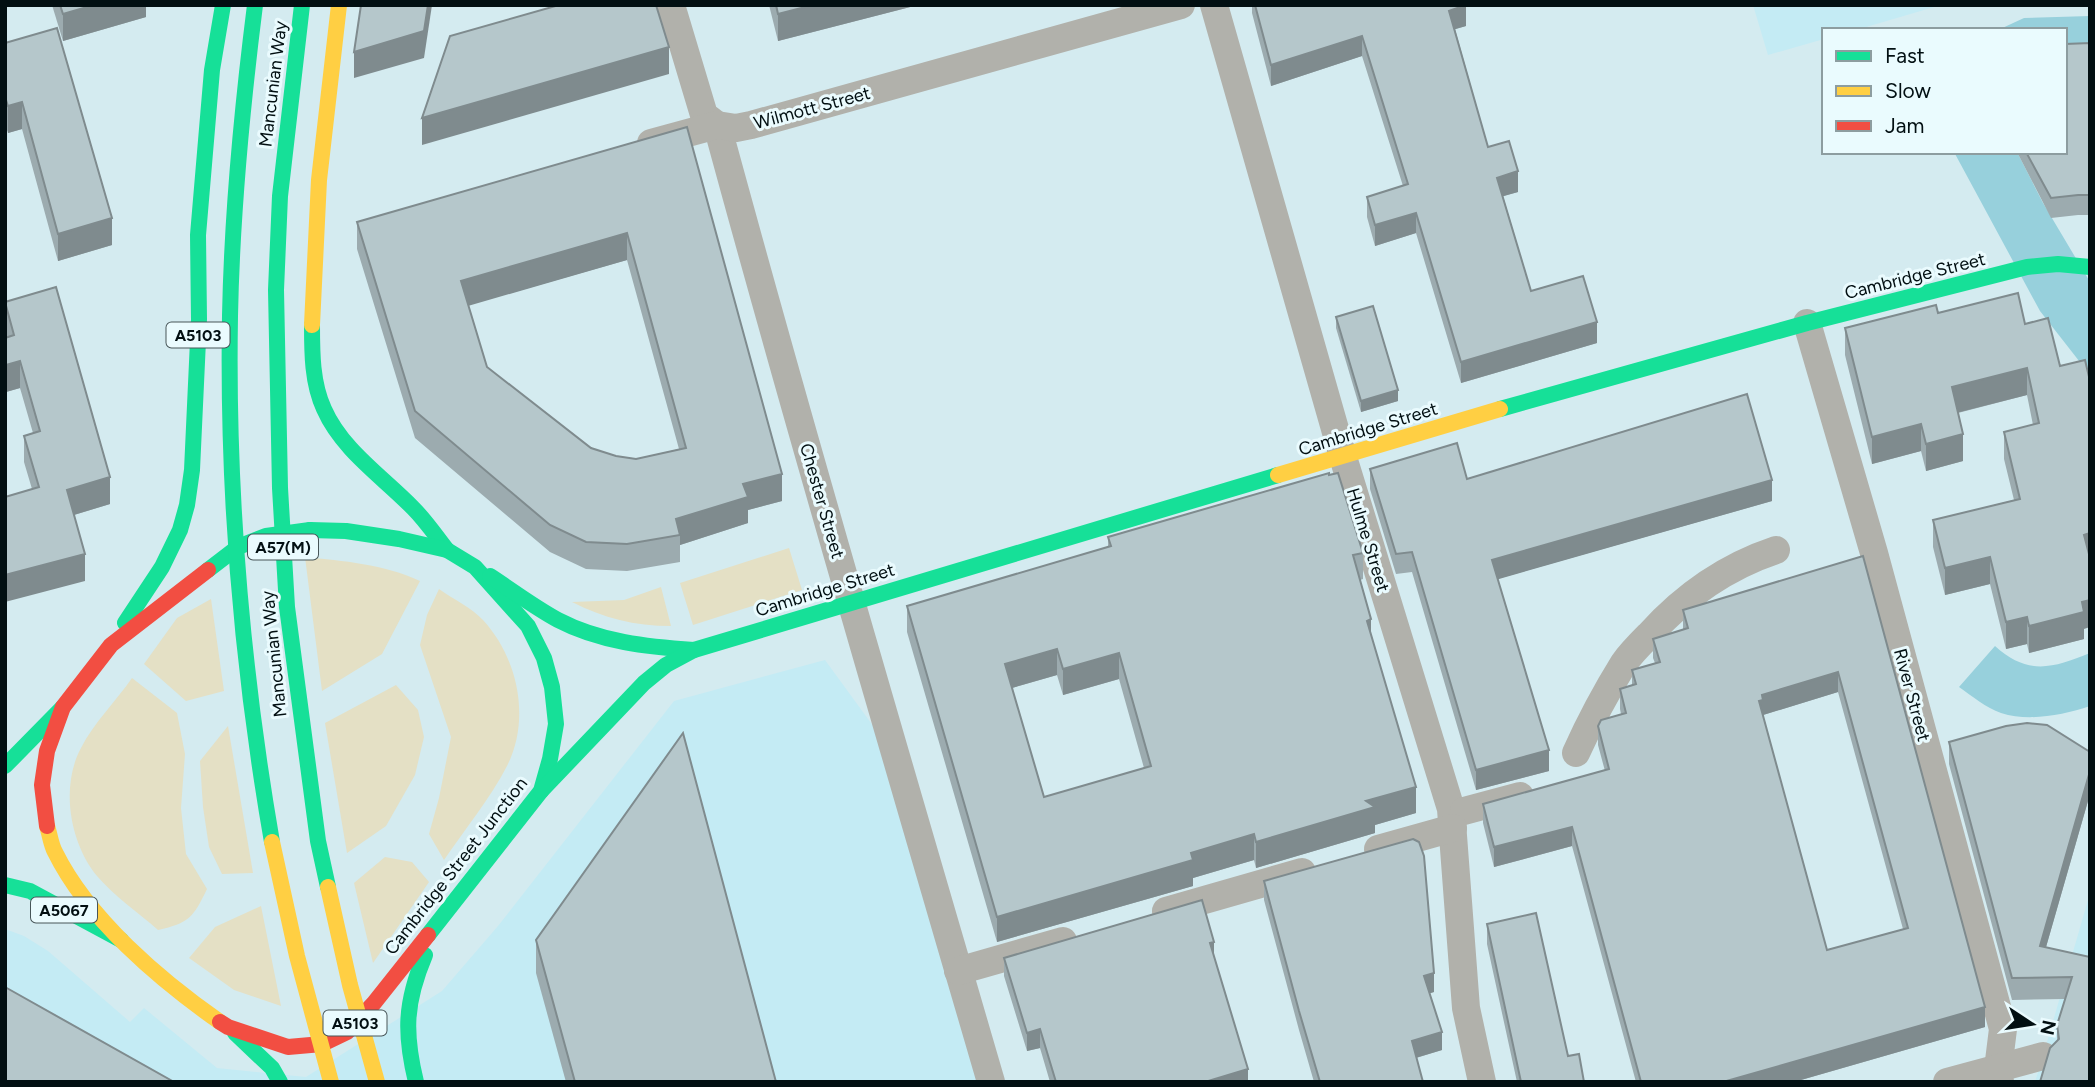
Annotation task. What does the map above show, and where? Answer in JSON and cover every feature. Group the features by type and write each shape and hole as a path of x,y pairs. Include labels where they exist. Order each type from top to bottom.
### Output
{"main road":[{"name":"A5103","path":"111,645 162,567 180,530 187,505 192,470 199,319 198,236 212,70 223,5"},
{"name":"Mancunian Way","path":"255,5 243,94 230,318 232,459 243,625 259,761 280,880 312,1016 331,1082"},
{"name":"Mancunian Way","path":"302,5 280,196 276,290 280,488 287,607 318,841 350,985 377,1082"},
{"name":"A5103","path":"339,5 325,112 315,231 312,351 318,389 328,419 362,461 414,510 447,550"},
{"name":"Cambridge Street","path":"541,791 644,683 666,665 694,650 1500,409 1807,323 2008,271 2058,264 2089,267"},
{"name":"Cambridge Street Junction","path":"310,530 346,531 447,550 475,567 528,625 544,659 552,687 556,724 541,791 374,1003 347,1032 322,1044 288,1047 228,1027 197,1005 121,940 83,896 54,851 44,813 43,785 47,751 63,707 111,645 238,547 266,536 310,530"},
{"name":"Cambridge Street","path":"475,567 558,620 584,631 657,647 694,650"},
{"path":"5,766 63,707"},
{"name":"A5067","path":"5,885 30,891 121,940"},
{"path":"416,1082 410,1058 405,1012 416,974 442,917"},
{"path":"228,1027 272,1068 280,1082"}],"street":[{"name":"Chester Street","path":"671,5 704,114 717,125 850,602 896,750 991,1082"},
{"name":"Wilmott Street","path":"629,149 717,125 736,128 1181,5"},
{"name":"Hulme Street","path":"1214,5 1343,457 1451,809 1458,820 1466,1008 1482,1082"},
{"name":"River Street","path":"1807,323 1874,553 2003,1029 1999,1076"},
{"path":"1576,753 1625,660 1668,613 1710,580 1745,561 1776,550"},
{"path":"1360,855 1548,788"},
{"path":"1139,919 1320,866"},
{"path":"958,971 1088,933"},
{"path":"1947,1082 1999,1076 2043,1056"}],"shaded area":[{"path":"1753,5 1941,5 1863,28 1822,28 1822,40 1768,55"},
{"path":"2090,16 2090,63 2067,64 2067,28 2002,28 2024,18"},
{"path":"1955,154 2018,154 2043,203 2090,282 2090,375 2040,311"},
{"path":"789,548 802,590 693,625 680,583"},
{"path":"305,557 378,567 420,581 382,654 322,691"},
{"path":"661,587 671,626 620,620 572,602 624,600"},
{"path":"439,589 479,616 495,635 512,671 519,709 514,748 507,766 444,860 429,834 451,737 420,645 427,615"},
{"path":"211,599 224,691 186,701 144,664 177,618"},
{"path":"1995,646 2019,662 2041,666 2090,653 2090,706 2057,715 2023,717 1995,711 1985,705 1959,687"},
{"path":"825,660 898,760 991,1082 5,1082 5,929 24,936 48,951 130,1022 144,1008 217,1068 306,1077 442,991 498,926 674,701"},
{"path":"132,678 177,713 185,754 181,808 186,854 207,889 189,918 177,925 158,930 97,876 80,848 71,814 71,780 81,748 98,721"},
{"path":"396,685 418,710 424,737 415,775 386,826 347,853 325,723"},
{"path":"228,726 253,873 222,874 209,847 200,761"},
{"path":"385,857 412,862 429,882 373,963 354,883"},
{"path":"2090,893 2090,1082 2035,1082 2043,1056"},
{"path":"261,906 281,1006 234,990 189,958 215,927"}],"building":[{"path":"60,5 94,5 63,14"},
{"path":"361,5 428,5 424,31 354,52"},
{"path":"559,5 656,5 669,47 422,118 450,36"},
{"path":"776,5 813,5 778,14"},
{"path":"1255,5 1466,5 1449,11 1488,147 1509,141 1518,171 1497,178 1531,291 1583,276 1597,322 1461,362 1416,213 1375,225 1367,197 1408,184 1362,36 1271,65"},
{"path":"57,28 112,218 58,234 22,102 8,106 5,97 5,43"},
{"path":"2090,43 2090,195 2051,198 2027,154 2067,154 2067,44"},
{"path":"687,127 782,474 743,484 748,497 676,519 680,535 627,544 586,542 550,525 415,411 357,222","holes":["627,233 686,448 636,459 591,448 487,367 461,281"]},
{"path":"56,287 110,477 67,490 85,554 5,575 5,497 39,487 24,436 40,431 20,361 6,365 5,338 14,335 5,302"},
{"path":"2018,293 2025,324 2048,318 2060,366 2085,360 2090,381 2090,533 2084,535 2090,558 2090,600 2082,602 2084,612 2029,626 2027,617 2006,622 1990,557 1945,568 1933,520 2020,499 2004,432 2039,423 2027,368 1952,387 1963,434 1926,444 1921,424 1872,437 1845,328 1936,305 1938,313"},
{"path":"1373,306 1398,390 1361,401 1336,317"},
{"path":"1747,394 1772,480 1492,560 1549,750 1476,770 1412,552 1396,554 1370,469 1457,443 1467,479"},
{"path":"1329,473 1338,473 1363,553 1353,555 1371,619 1367,621 1416,787 1366,801 1375,807 1256,842 1254,834 1191,853 1193,860 997,917 907,606 1111,546 1108,537","holes":["1057,649 1063,669 1119,653 1151,766 1044,797 1005,664"]},
{"path":"1863,556 1985,1007 1723,1082 1641,1082 1572,827 1494,847 1483,804 1609,769 1598,726 1601,720 1626,713 1620,689 1636,684 1632,670 1660,662 1653,639 1688,628 1683,610","holes":["1838,672 1908,928 1827,950 1759,701 1763,700 1762,695"]},
{"path":"2027,723 2047,725 2090,752 2090,771 2040,946 2090,957 2090,1082 2040,1082 2050,1048 2059,1039 2057,1025 2072,977 2012,978 1949,742"},
{"path":"683,733 776,1082 575,1082 536,940"},
{"path":"1413,839 1419,842 1424,856 1434,973 1424,976 1442,1032 1412,1041 1423,1082 1320,1082 1264,881"},
{"path":"1202,900 1214,942 1210,943 1248,1069 1205,1082 1056,1082 1040,1029 1027,1033 1004,958"},
{"path":"1536,913 1568,1056 1579,1054 1584,1082 1521,1082 1487,924"},
{"path":"5,987 174,1082 5,1082"}],"traffic: fast":[{"path":"125,623 162,567 180,530 187,505 192,470 199,319 198,235 212,70 223,5"},
{"path":"255,5 235,199 230,316 231,448 245,646 272,842"},
{"path":"302,5 280,196 276,290 280,488 287,607 318,841 328,887"},
{"path":"1500,409 1807,323 2027,267 2058,264 2090,267"},
{"path":"312,325 315,378 320,399 332,424 352,450 418,513 447,550"},
{"path":"541,791 644,683 666,665 694,650 1278,475"},
{"path":"310,530 346,531 447,550 475,567 528,626 544,658 552,687 556,724 541,791 428,935"},
{"path":"208,570 238,547 266,536 310,530"},
{"path":"490,576 549,615 590,634 642,645 694,650"},
{"path":"5,766 63,707"},
{"path":"5,885 30,891 121,940"},
{"path":"416,1082 408,1018 413,988 425,955"},
{"path":"235,1033 272,1068 280,1082"}],"traffic: slow":[{"path":"312,325 319,180 339,5"},
{"path":"1278,475 1500,409"},
{"path":"47,826 54,849 69,877 106,924 150,967 220,1022"},
{"path":"272,842 297,956 331,1082"},
{"path":"328,887 350,985 377,1082"}],"traffic: jam":[{"path":"47,826 42,785 47,751 63,707 111,645 208,570"},
{"path":"220,1022 288,1047 322,1044 347,1032 374,1003 428,935"}]}
